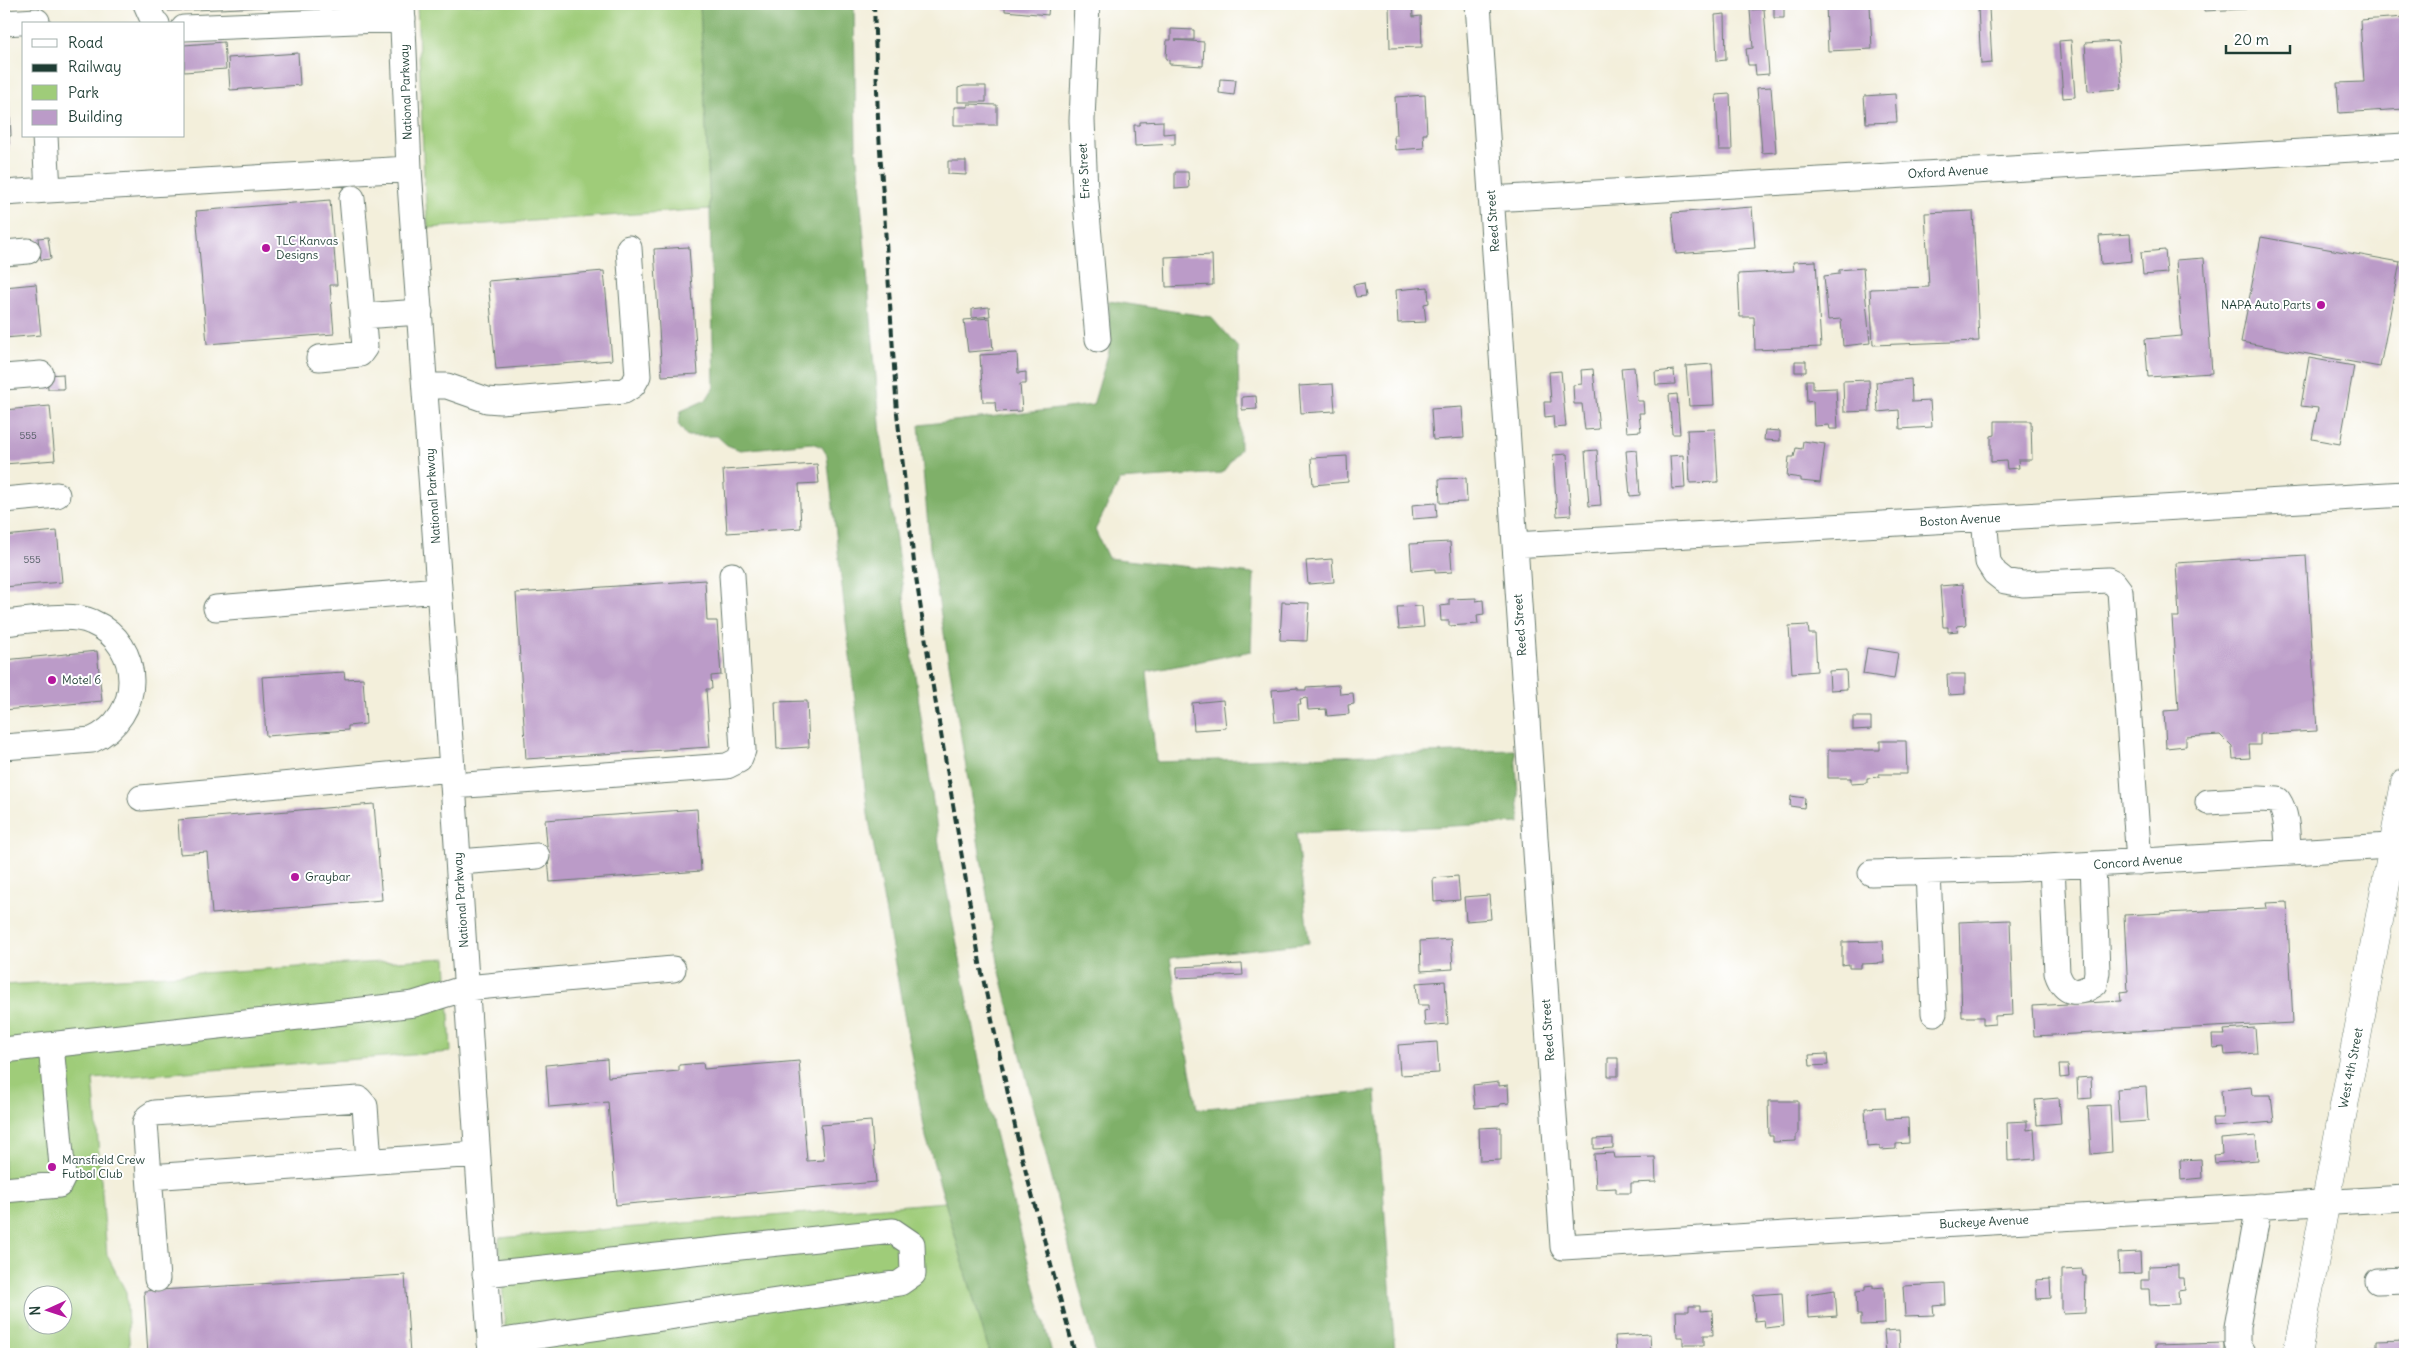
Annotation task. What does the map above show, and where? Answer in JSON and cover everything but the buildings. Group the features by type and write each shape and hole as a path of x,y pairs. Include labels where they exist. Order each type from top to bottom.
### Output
{"main road":[{"name":"West 4th Street","path":"2297,1354 2326,1201 2399,846 2405,783"}],"street":[{"path":"146,4 154,22"},
{"name":"Erie Street","path":"1087,4 1082,120 1084,191 1098,339"},
{"name":"Reed Street","path":"1478,4 1563,1247"},
{"path":"185,28 402,11"},
{"name":"National Parkway","path":"402,11 409,169 459,862 490,1349"},
{"path":"4,24 37,16"},
{"path":"45,138 48,190"},
{"name":"Oxford Avenue","path":"1491,199 2405,146"},
{"path":"4,193 409,169"},
{"path":"319,358 360,354 363,352 362,316 352,198"},
{"path":"425,386 447,386 487,400 500,401 624,391 632,385 638,376 629,248"},
{"path":"362,316 420,312"},
{"path":"4,376 41,374"},
{"name":"Boston Avenue","path":"1515,545 2405,494"},
{"path":"4,500 57,495"},
{"path":"1984,518 1988,562 1995,573 2005,581 2023,584 2108,580 2114,583 2120,591 2139,862"},
{"path":"141,798 453,778 727,766 739,760 743,750 732,575"},
{"path":"216,608 439,590"},
{"path":"4,623 72,618 91,621 108,631 120,644 129,662 131,679 129,698 124,713 105,734 92,740 4,747"},
{"path":"2208,802 2259,799 2278,800 2283,807 2286,819 2288,852"},
{"name":"Concord Avenue","path":"1871,873 2093,865 2399,846"},
{"path":"459,862 537,856"},
{"path":"2052,867 2057,973 2061,985 2068,990 2078,992 2095,984 2097,972 2093,865"},
{"path":"1928,872 1934,1013"},
{"path":"4,1050 414,1004 466,988 673,969"},
{"path":"4,1190 59,1185 64,1177 51,1044"},
{"path":"157,1279 145,1123 148,1117 154,1113 358,1099 365,1106 369,1162"},
{"path":"150,1177 477,1154"},
{"name":"Buckeye Avenue","path":"1563,1247 2326,1201 2405,1198"},
{"path":"2243,1354 2237,1344 2237,1326 2259,1206"},
{"path":"485,1274 893,1231 912,1244 913,1274 900,1283 490,1349"},
{"path":"2378,1281 2405,1280"}],"green space":[{"path":"417,4 700,4 710,209 428,228"},
{"path":"700,4 854,4 856,145 881,435 942,865 987,1102 1052,1354 990,1354 926,1137 868,814 827,455 822,447 812,443 740,450 727,445 717,436 687,436 678,424 681,411 706,400 714,387 710,209"},
{"path":"1109,301 1211,317 1238,348 1240,449 1222,473 1120,480 1095,530 1108,558 1254,574 1251,651 1147,672 1156,762 1515,750 1520,823 1296,833 1309,943 1170,958 1197,1109 1376,1091 1395,1354 1096,1354 999,968 930,548 919,425 1093,405 1109,351"},
{"name":"Mansfield Crew Futbol Club","path":"446,958 451,1052 93,1079 107,1255 126,1292 130,1354 4,1354 4,985"},
{"path":"945,1202 990,1354 507,1354 499,1238"}],"railway":[{"path":"874,4 878,118 897,413 915,571 981,969 1021,1154 1075,1354"}],"place":[{"name":"TLC Kanvas Designs","path":"266,248"},
{"name":"NAPA Auto Parts","path":"2321,305"},
{"name":"Motel 6","path":"52,680"},
{"name":"Graybar","path":"295,877"},
{"name":"Mansfield Crew Futbol Club","path":"52,1167"}]}
